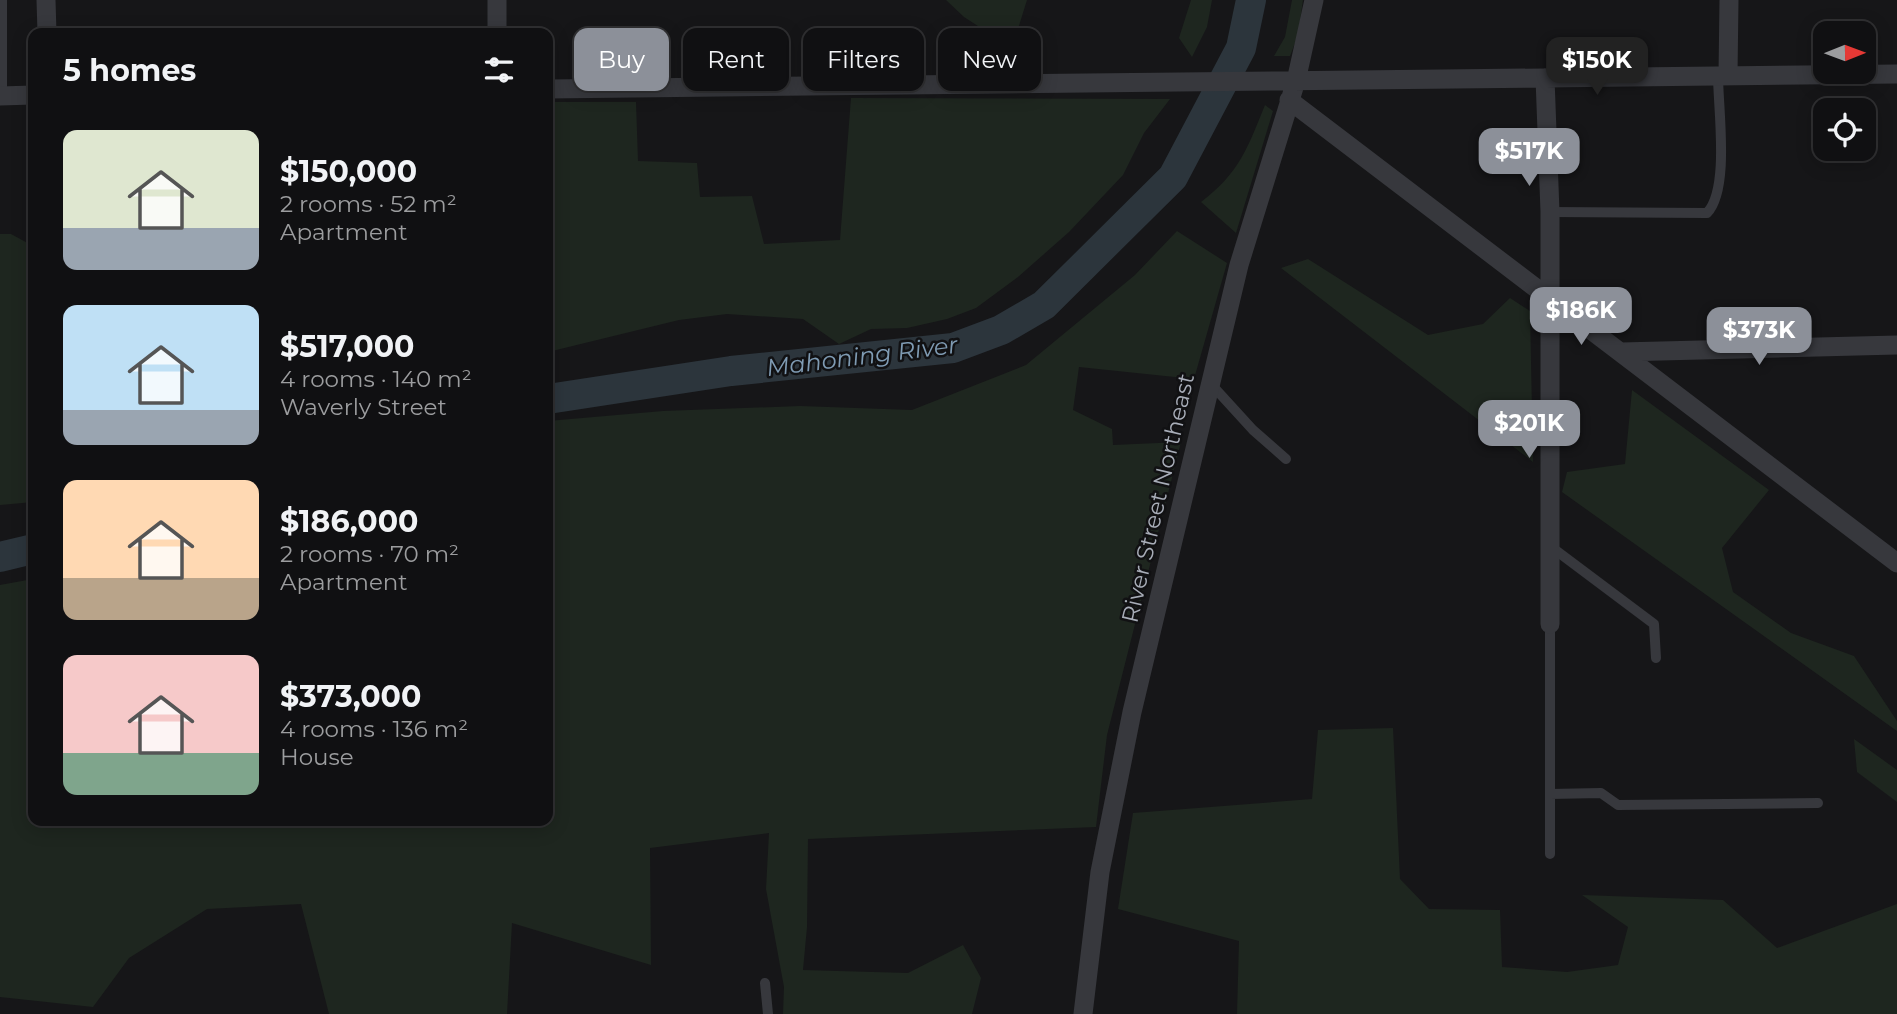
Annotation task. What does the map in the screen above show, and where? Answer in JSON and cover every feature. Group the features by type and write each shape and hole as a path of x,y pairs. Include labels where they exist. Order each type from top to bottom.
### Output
{"street":[{"path":"46,0 47,28"},
{"path":"497,0 497,28"},
{"name":"River Street Northeast","path":"1083,1014 1112,804 1242,256 1296,81 1314,0"},
{"path":"1723,75 1729,0"},
{"path":"553,89 1897,74"},
{"path":"1545,78 1549,212 1550,624"},
{"path":"1,96 28,95"},
{"path":"1289,100 1897,563"},
{"path":"1621,352 1897,345"}],"lane":[{"path":"1,96 2,0"},
{"path":"1549,212 1707,213 1716,204 1720,183 1723,75"},
{"path":"1211,384 1253,430 1286,459"},
{"path":"1550,545 1654,624 1656,658"},
{"path":"1550,624 1550,854"},
{"path":"1550,794 1601,793 1618,805 1818,803"},
{"path":"765,983 768,1014"}],"shaded area":[{"path":"946,0 1027,0 1018,28 981,28"},
{"path":"1191,0 1212,0 1207,27 1192,57 1179,38"},
{"path":"1292,0 1303,0 1298,35 1290,56 1274,56 1285,37"},
{"path":"851,98 1170,99 1144,133 1123,175 1069,232 1018,277 976,308 947,319 907,328 871,329 839,344 803,319 727,314 679,320 553,351 553,102 636,102 638,161 697,163 700,197 752,196 764,244 840,240"},
{"path":"1265,105 1273,111 1236,233 1201,202 1234,170"},
{"path":"1177,231 1227,263 1194,379 1079,367 1073,410 1112,429 1113,445 1181,442 1107,735 1096,827 808,839 807,927 803,970 908,973 963,945 981,978 972,1014 783,1014 784,987 766,889 769,833 650,848 651,965 512,923 507,1014 329,1014 301,904 207,909 129,958 93,1007 0,997 0,585 28,580 28,826 553,826 553,421 663,411 800,406 912,410 1026,365 1135,275"},
{"path":"0,234 11,234 28,243 28,502 0,505"},
{"path":"1308,259 1428,335 1483,324 1510,298 1530,311 1533,462 1281,268"},
{"path":"1632,390 1769,490 1722,548 1733,592 1791,633 1854,656 1897,721 1897,731 1562,492 1567,472 1625,464"},
{"path":"1393,728 1400,879 1429,909 1500,910 1502,967 1567,972 1618,965 1628,927 1582,895 1723,900 1777,948 1897,904 1897,1014 1237,1014 1239,941 1118,909 1133,813 1312,799 1318,730"},
{"path":"1854,739 1897,770 1897,802 1857,772"}],"waterway":[{"name":"Mahoning River","path":"553,398 731,371 953,348 1001,330 1044,305 1173,177 1241,48 1251,0"},
{"name":"Mahoning River","path":"0,557 28,550"}]}
